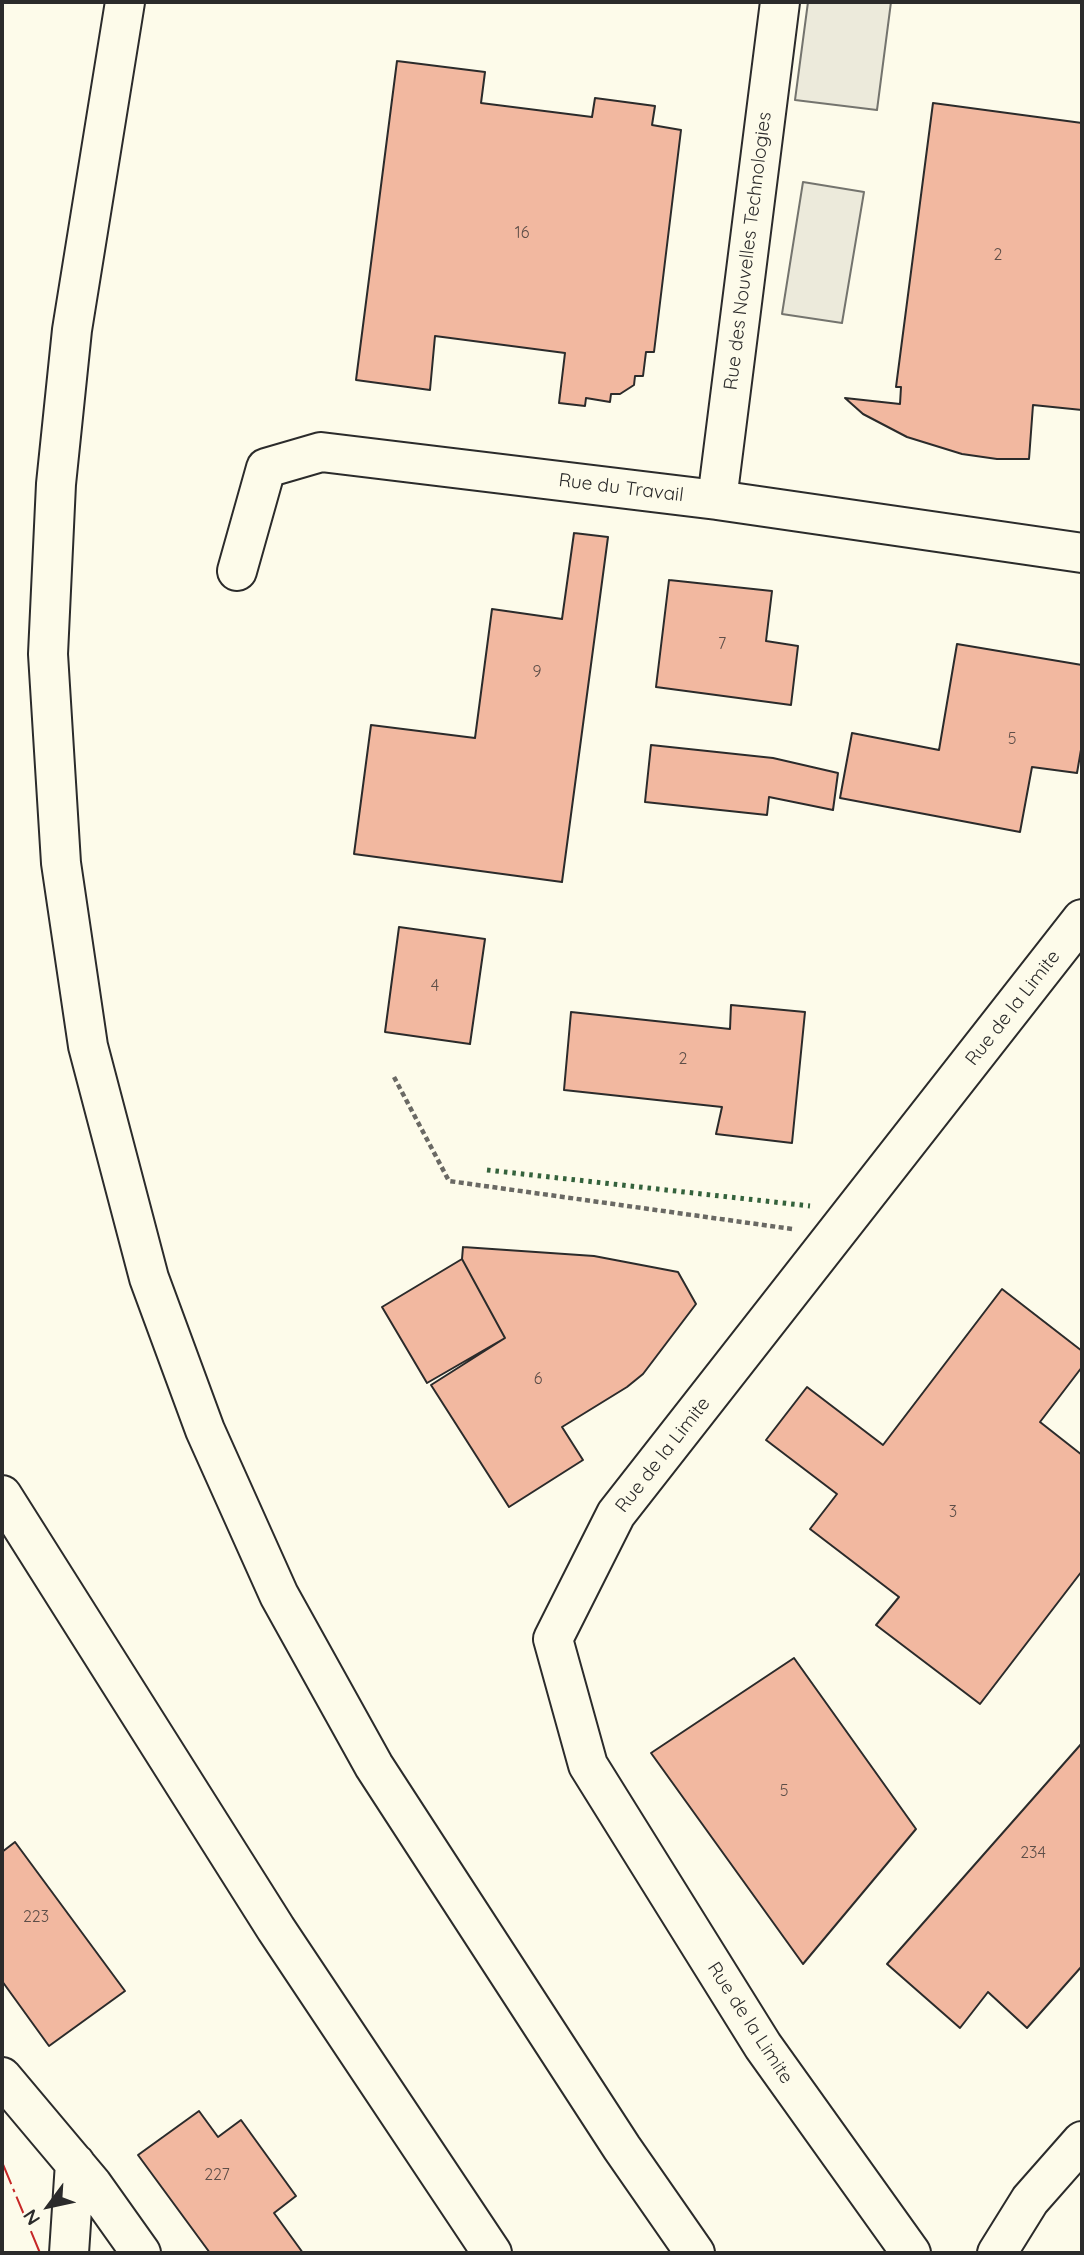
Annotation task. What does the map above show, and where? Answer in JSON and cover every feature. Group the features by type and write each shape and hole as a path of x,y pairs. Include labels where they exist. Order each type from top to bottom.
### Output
{"main road":[{"path":"125,2 72,330 56,484 48,654 61,863 88,1046 149,1278 205,1430 279,1595 374,1766 622,2148 695,2253"},
{"name":"Rue des Nouvelles Technologies","path":"717,500 780,2"},
{"name":"Rue du Travail","path":"237,570 266,468 321,452 717,500 1082,553"},
{"name":"Rue de la Limite","path":"911,2253 763,2046 588,1765 553,1639 616,1514 1082,919"},
{"path":"2,1495 276,1929 492,2253"},
{"path":"2,2077 75,2163 141,2253"},
{"path":"997,2253 1030,2200 1082,2141"},
{"path":"69,2253 75,2163"}],"path":[{"path":"394,1077 449,1181 835,1235"}],"shaded area":[{"path":"808,2 891,2 877,110 795,100"},
{"path":"803,182 864,192 842,323 782,314"}],"building":[{"path":"397,61 485,72 481,103 592,117 595,98 655,106 652,125 681,130 654,352 646,352 643,376 635,376 634,385 620,394 611,394 610,402 586,398 585,406 559,403 565,353 435,336 430,390 356,380"},
{"path":"933,103 1082,123 1082,410 1033,405 1029,459 997,459 962,454 907,437 863,414 845,398 900,404 901,387 896,387"},
{"path":"574,533 608,537 562,882 354,854 371,725 475,738 492,609 562,619"},
{"path":"669,580 772,591 766,641 798,646 791,705 656,687"},
{"path":"957,644 1082,665 1082,744 1077,773 1032,767 1020,832 840,798 852,733 939,750"},
{"path":"651,745 773,758 838,773 833,810 769,797 767,815 645,802"},
{"path":"399,927 485,939 470,1044 385,1032"},
{"path":"731,1005 805,1012 792,1143 716,1134 722,1107 564,1090 571,1012 730,1029"},
{"path":"463,1247 594,1256 678,1272 696,1304 643,1374 627,1387 562,1427 583,1460 509,1507 431,1385 505,1338 462,1259"},
{"path":"462,1259 505,1338 427,1383 382,1307"},
{"path":"1002,1289 1082,1351 1082,1367 1040,1422 1082,1455 1082,1571 980,1704 876,1625 899,1597 810,1529 837,1494 766,1440 807,1387 883,1445"},
{"path":"794,1658 916,1829 803,1964 651,1753"},
{"path":"1082,1743 1082,1966 1027,2028 988,1992 960,2028 887,1964"},
{"path":"15,1842 125,1991 49,2046 2,1981 2,1852"},
{"path":"199,2111 218,2137 241,2120 296,2196 274,2213 303,2253 210,2253 138,2155"}],"hedge":[{"path":"487,1170 810,1206"}],"power":[{"path":"2,2162 40,2253"}]}
